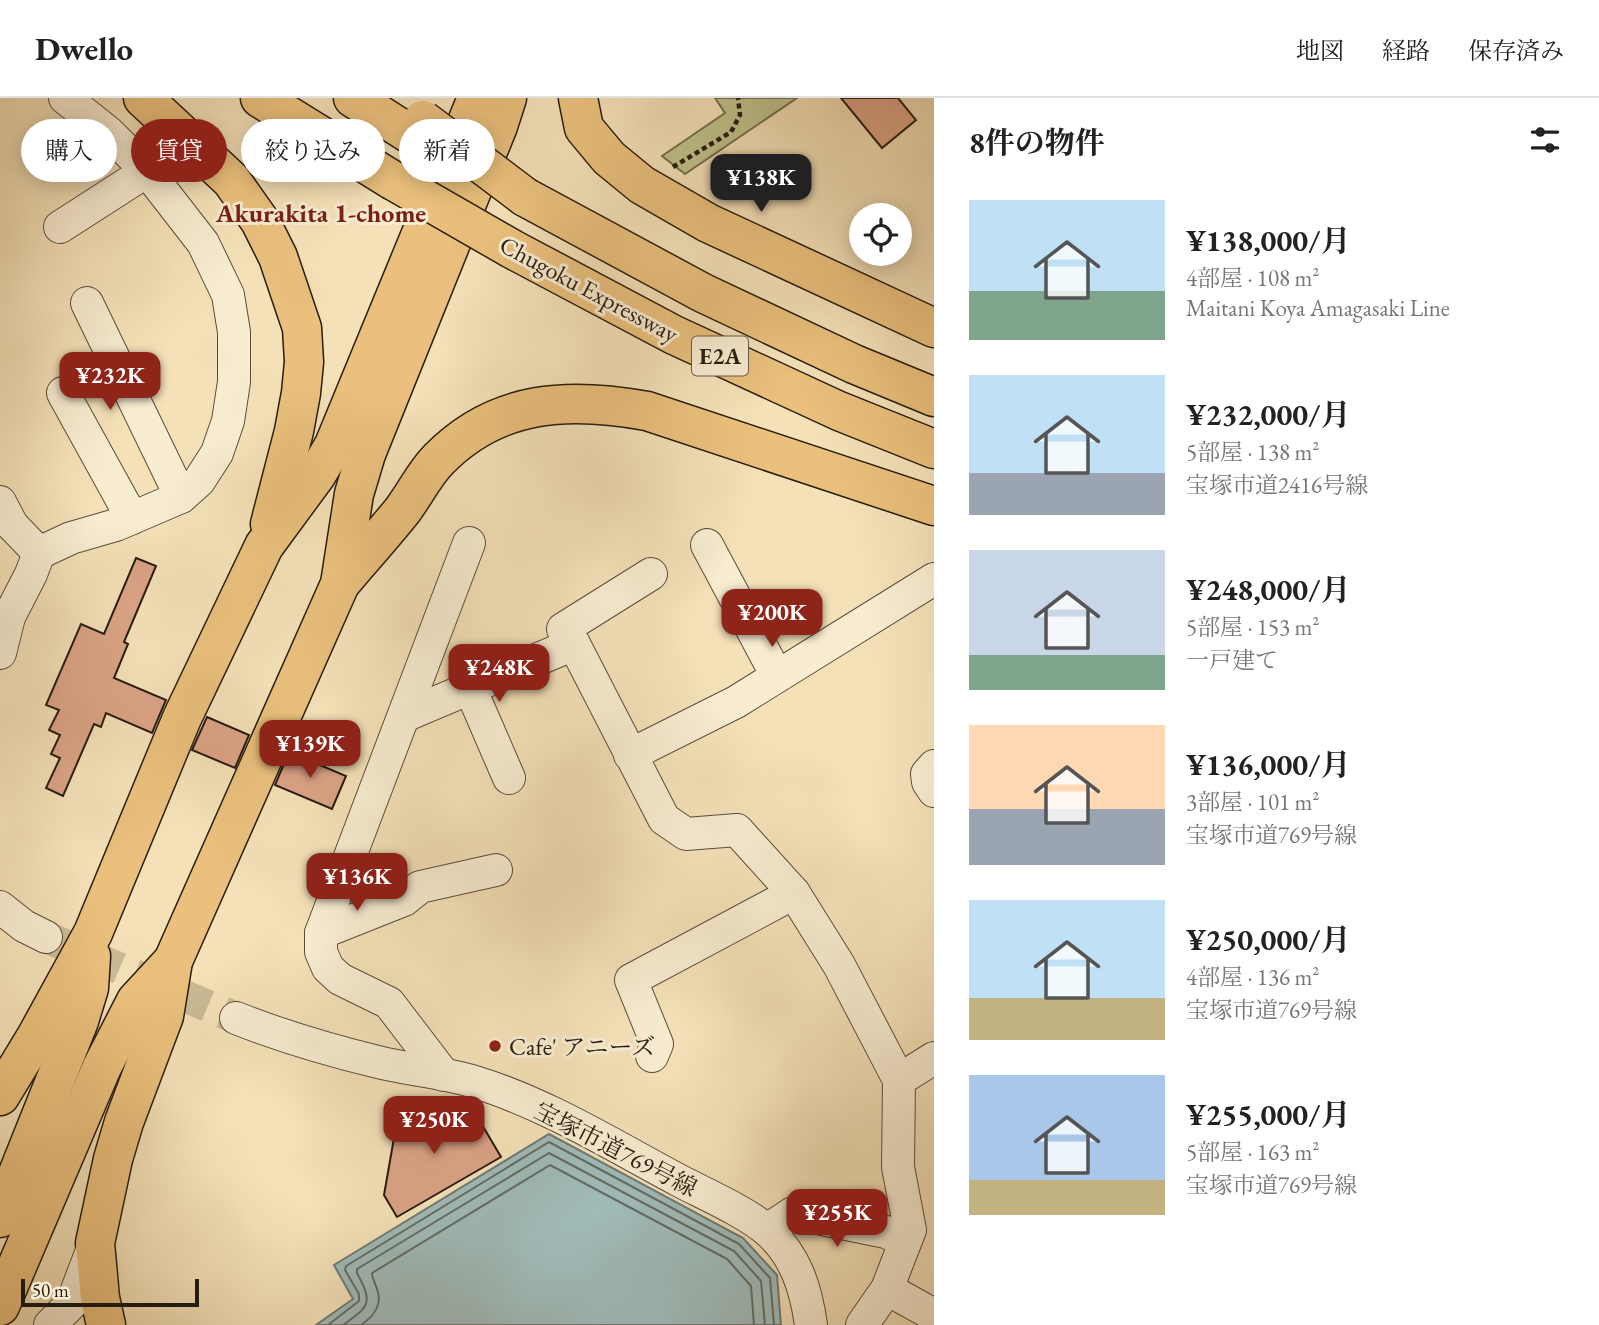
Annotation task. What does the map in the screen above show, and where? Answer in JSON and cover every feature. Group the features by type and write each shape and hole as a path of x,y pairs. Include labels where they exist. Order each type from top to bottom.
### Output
{"main road":[{"path":"0,1096 93,933 183,718 264,546 294,431 301,393 304,362 302,328 278,257 260,221 231,180 144,98"},
{"name":"Chugoku Expressway","path":"260,98 392,180 513,249 674,335 839,411 934,449"},
{"name":"Chugoku Expressway","path":"354,98 399,119"},
{"path":"391,98 410,119"},
{"path":"264,546 317,474 334,445 477,98"},
{"path":"106,1325 98,1285 95,1243 124,1122 164,1016 173,961 340,584 354,494 366,454 507,98"},
{"path":"578,98 584,128 609,158 642,186 708,223 934,328"},
{"name":"Chugoku Expressway","path":"495,178 525,197 703,293 854,364 934,397"},
{"path":"340,584 404,508 439,459 479,427 503,415 528,408 572,403 609,404 648,411 934,506"},
{"path":"0,1219 79,1021 89,988 93,933"},
{"path":"0,1306 120,1031 136,1001 173,961"}],"street":[{"path":"65,98 108,132 131,155"},
{"path":"60,227 131,181"},
{"path":"0,653 9,617 39,553 71,538 116,525 181,497 199,481 217,453 228,421 234,382 234,332 228,295 203,243 156,182"},
{"path":"87,303 181,497"},
{"path":"64,393 132,517"},
{"path":"0,502 12,525 39,553"},
{"path":"444,1075 389,1003 340,979 328,968 321,952 321,933 469,543"},
{"path":"708,545 777,676"},
{"path":"651,575 563,629 574,644 664,819 686,834 737,830 794,894 839,965 899,1080 898,1167 916,1231 887,1289 862,1325"},
{"path":"629,755 736,702 934,579"},
{"path":"404,716 574,644"},
{"path":"470,688 509,778"},
{"path":"934,766 927,774 928,782 934,791"},
{"path":"321,933 404,900 420,887 496,870"},
{"path":"652,1056 657,1044 631,981 794,894"},
{"path":"0,906 24,926 46,937"},
{"name":"宝塚市道769号線","path":"236,1018 289,1039 476,1083 508,1094 568,1122 729,1207 767,1230 792,1259 806,1296 810,1325"},
{"path":"899,1080 934,1058"},
{"path":"767,1230 793,1213 886,1232 916,1231"},
{"path":"50,1325 72,1303 95,1243"},
{"path":"887,1289 934,1315"}],"path":[{"path":"642,186 731,132 740,116 738,98"}],"green space":[{"path":"715,98 797,98 685,174 662,156 725,113"}],"water":[{"path":"549,1134 743,1238 777,1275 781,1325 316,1325 353,1299 334,1265"}],"building":[{"path":"841,98 898,98 916,120 882,148"},
{"path":"136,558 156,566 124,642 128,644 114,678 166,700 152,733 106,713 101,727 94,724 63,796 46,788 60,758 51,754 60,735 49,730 59,710 46,705 81,624 104,634"},
{"path":"207,717 249,735 235,768 192,750"},
{"path":"289,752 346,776 332,809 275,785"},
{"path":"418,1104 432,1129 471,1106 501,1157 397,1217 384,1195 398,1115"}],"tunnel":[{"path":"46,937 236,1018"}],"place":[{"name":"Cafe' アニーズ","path":"495,1046"}],"district":[{"name":"Akurakita 1-chome","path":"321,213"}]}
